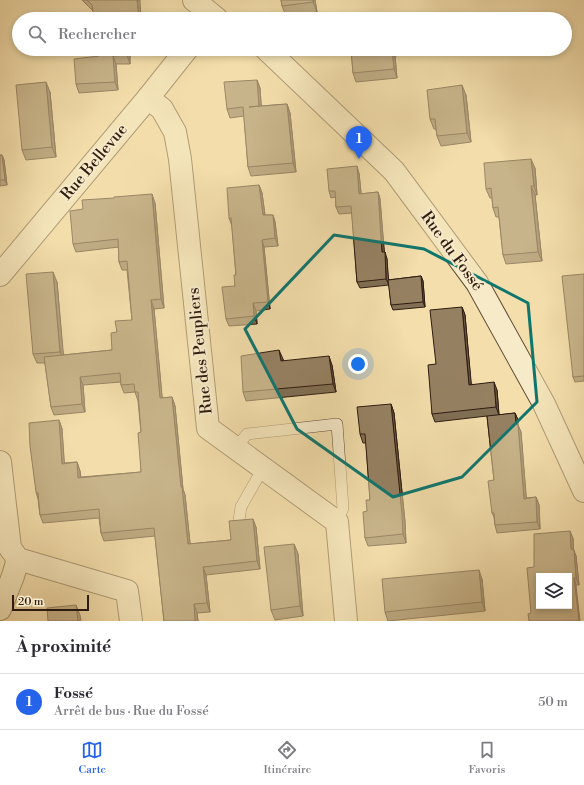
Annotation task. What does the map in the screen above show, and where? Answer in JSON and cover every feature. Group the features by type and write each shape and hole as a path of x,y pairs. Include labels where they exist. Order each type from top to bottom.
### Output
{"street":[{"path":"194,0 207,12"},
{"name":"Rue Bellevue","path":"0,275 182,56"},
{"name":"Rue du Fossé","path":"273,56 394,171 477,283 544,404 584,491"},
{"name":"Rue des Peupliers","path":"148,98 162,109 175,132 181,167 208,428 337,522"},
{"path":"0,462 10,548 18,558 127,591 131,621"},
{"path":"337,522 346,621"},
{"path":"0,609 13,576 18,558"}],"lane":[{"path":"236,448 247,434 337,424 343,508 337,522"},
{"path":"239,520 241,507 263,468"}],"highlighted area":[{"path":"334,235 424,249 528,303 537,402 462,477 393,497 297,429 245,329"}],"building":[{"path":"87,0 137,0 138,12 93,12 92,5"},
{"path":"281,0 313,0 313,2 282,6"},
{"path":"113,56 115,82 76,84 74,59"},
{"path":"352,56 393,56 394,69 353,73"},
{"path":"257,80 259,106 249,107 287,104 293,163 248,167 243,107 227,109 224,82"},
{"path":"46,82 52,147 22,150 16,85"},
{"path":"462,85 467,133 437,136 435,119 430,119 427,90"},
{"path":"0,155 2,155 5,180 0,180"},
{"path":"531,159 534,186 531,186 538,252 503,255 498,207 493,208 491,188 486,189 484,163"},
{"path":"357,166 359,194 378,192 382,252 385,252 386,279 357,282 351,206 336,207 335,191 329,191 327,169"},
{"path":"259,185 263,215 273,215 275,238 262,240 268,302 253,303 254,316 226,319 222,287 235,286 234,275 236,275 227,188"},
{"path":"152,194 161,299 151,300 160,398 172,397 188,544 231,540 229,521 253,519 257,561 203,567 207,603 194,604 195,621 164,621 154,528 101,533 99,509 40,515 30,446 29,423 59,420 62,464 77,462 78,478 141,472 138,433 141,432 138,392 135,392 134,384 121,385 120,373 80,377 82,404 51,407 44,357 112,350 111,333 117,332 115,321 132,320 127,261 119,262 118,239 73,244 70,211 83,209 82,200"},
{"path":"53,272 60,352 33,354 26,274"},
{"path":"584,274 584,376 573,377 562,276"},
{"path":"421,276 423,302 391,305 388,280"},
{"path":"462,307 469,385 494,382 496,407 432,414 428,365 436,364 430,310"},
{"path":"279,350 281,361 329,356 333,384 243,392 241,356"},
{"path":"391,404 403,534 365,538 363,512 367,511 366,500 370,500 365,434 360,434 357,407"},
{"path":"515,413 516,424 518,425 524,499 536,497 537,522 495,525 488,481 494,480 487,416"},
{"path":"570,531 571,549 574,550 576,578 574,578 579,621 529,621 528,614 531,613 527,568 534,567 534,534"},
{"path":"294,544 300,606 271,610 264,547"},
{"path":"479,570 482,602 385,612 382,579"},
{"path":"76,605 78,621 48,621 47,608"}],"place":[{"name":"Fossé","path":"359,159"}]}
